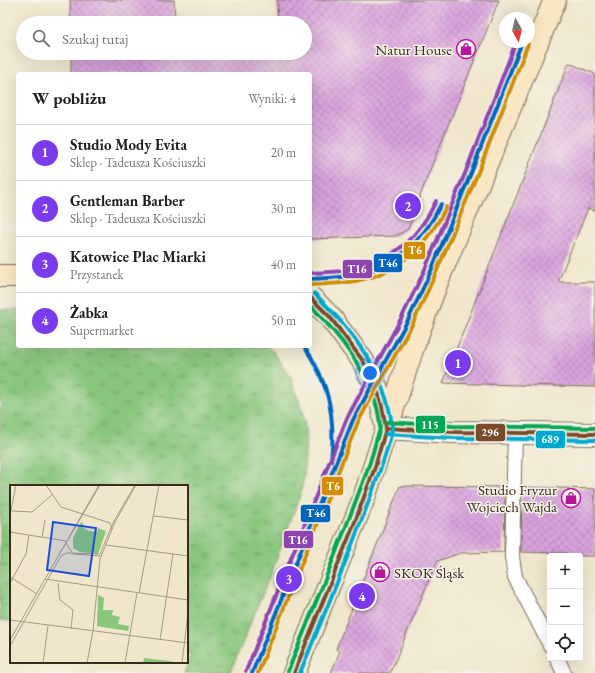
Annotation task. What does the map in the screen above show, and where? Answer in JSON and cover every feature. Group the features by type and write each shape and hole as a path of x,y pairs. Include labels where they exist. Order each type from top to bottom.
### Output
{"street":[{"path":"294,673 353,527 413,347 437,282 555,0"},
{"path":"0,276 16,276"},
{"path":"312,299 330,317 363,361 376,386 382,406 386,428"},
{"path":"386,428 453,432 595,434"}],"lane":[{"path":"515,433 512,557 515,577 547,639"},
{"path":"558,661 564,673"}],"green space":[{"path":"0,310 16,310 16,348 269,348 273,351 291,378 303,413 306,434 304,476 301,492 273,569 230,673 184,673 191,655 188,654 188,485 10,485 10,621 0,620"}],"building":[{"path":"70,0 174,0 175,16 71,16"},
{"path":"277,0 499,0 429,172 408,229 396,236 312,239 312,72 71,72 71,60 312,60 312,16 278,16"},
{"path":"569,63 595,74 595,211 588,208 558,282 595,282 595,387 443,383"},
{"path":"400,486 505,487 504,552 461,553 437,561 390,673 331,673 340,651 336,649"},
{"path":"522,487 595,489 595,556 583,556 583,553 521,552"}],"transit line":[{"name":"T16","path":"246,671 347,418 403,315 425,269 466,171 514,48"},
{"name":"T46","path":"252,673 353,420 409,318 431,271 520,48"},
{"name":"T6","path":"258,673 358,422 414,321 436,273 477,175 526,48"},
{"name":"T16","path":"312,273 336,272 362,268 386,258 415,234 423,224 436,201"},
{"name":"T46","path":"312,279 353,275 373,270 386,264 408,249 418,239 427,228 441,204"},
{"name":"T6","path":"312,285 335,284 354,281 374,276 388,270 412,254 431,232 446,207"},
{"name":"689","path":"300,673 339,579 366,508 392,431 388,407 382,388 365,353 341,322 314,293"},
{"name":"296","path":"294,673 353,527 375,467 386,428 382,406 376,386 363,361 330,317 312,299"},
{"name":"115","path":"288,671 363,481 380,430 378,410 365,377 345,345 312,307"},
{"name":"T46","path":"305,348 319,373 329,401 332,430 331,461"},
{"name":"115","path":"386,422 453,426 595,428"},
{"name":"296","path":"386,428 453,432 595,434"},
{"name":"689","path":"386,434 453,438 595,440"}],"place":[{"name":"Natur House","path":"466,49"},
{"name":"Gentleman Barber","path":"408,206"},
{"name":"Studio Mody Evita","path":"458,363"},
{"name":"Studio Fryzur Wojciech Wajda","path":"571,498"},
{"name":"SKOK Śląsk","path":"380,572"},
{"name":"Katowice Plac Miarki","path":"289,579"},
{"name":"Żabka","path":"362,596"}]}
